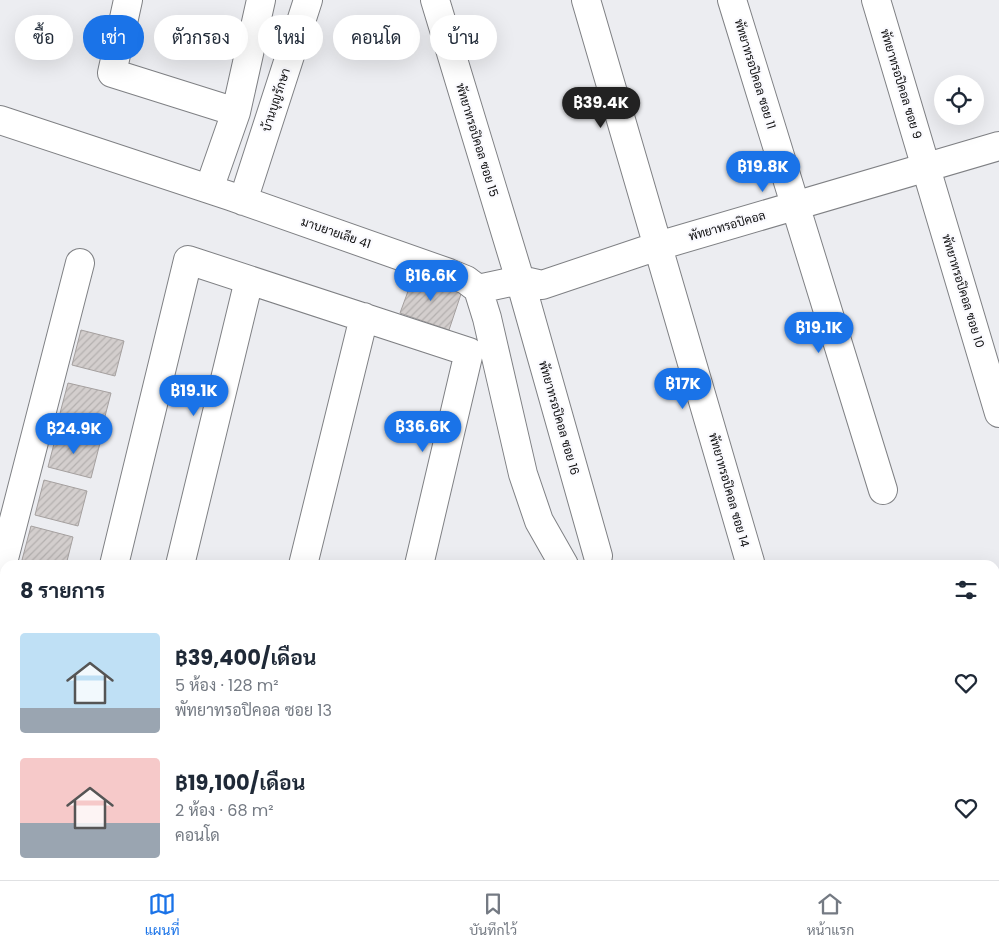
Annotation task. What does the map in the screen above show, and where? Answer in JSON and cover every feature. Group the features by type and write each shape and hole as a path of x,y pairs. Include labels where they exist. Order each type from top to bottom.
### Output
{"street":[{"path":"128,0 112,73 236,112"},
{"path":"209,189 236,112 261,0"},
{"name":"บ้านบุญรักษา","path":"243,201 308,0"},
{"name":"พัทยาทรอปิคอล ซอย 15","path":"435,0 530,290"},
{"name":"พัทยาทรอปิคอล ซอย 14","path":"586,0 749,560"},
{"name":"พัทยาทรอปิคอล ซอย 11","path":"732,0 883,490"},
{"name":"พัทยาทรอปิคอล ซอย 9","path":"876,0 926,168"},
{"name":"มาบยายเลีย 41","path":"0,120 209,189 449,273 466,280 478,289"},
{"name":"พัทยาทรอปิคอล","path":"487,318 530,290 658,246 999,146"},
{"name":"พัทยาทรอปิคอล ซอย 10","path":"926,168 999,413"},
{"path":"115,560 188,260 469,352 420,560"},
{"path":"4,560 80,263"},
{"path":"181,560 249,280"},
{"path":"478,289 487,318 523,474 539,521 561,560"},
{"name":"พัทยาทรอปิคอล","path":"478,289 530,290"},
{"name":"พัทยาทรอปิคอล ซอย 16","path":"530,290 598,556"},
{"path":"304,560 364,317"}],"building":[{"path":"414,275 462,291 449,330 400,313"},
{"path":"81,330 124,341 115,376 72,365"},
{"path":"68,383 111,393 102,428 59,417"},
{"path":"57,432 100,443 91,478 48,467"},
{"path":"44,480 87,491 78,526 35,515"},
{"path":"31,526 73,537 67,560 22,560"}]}
